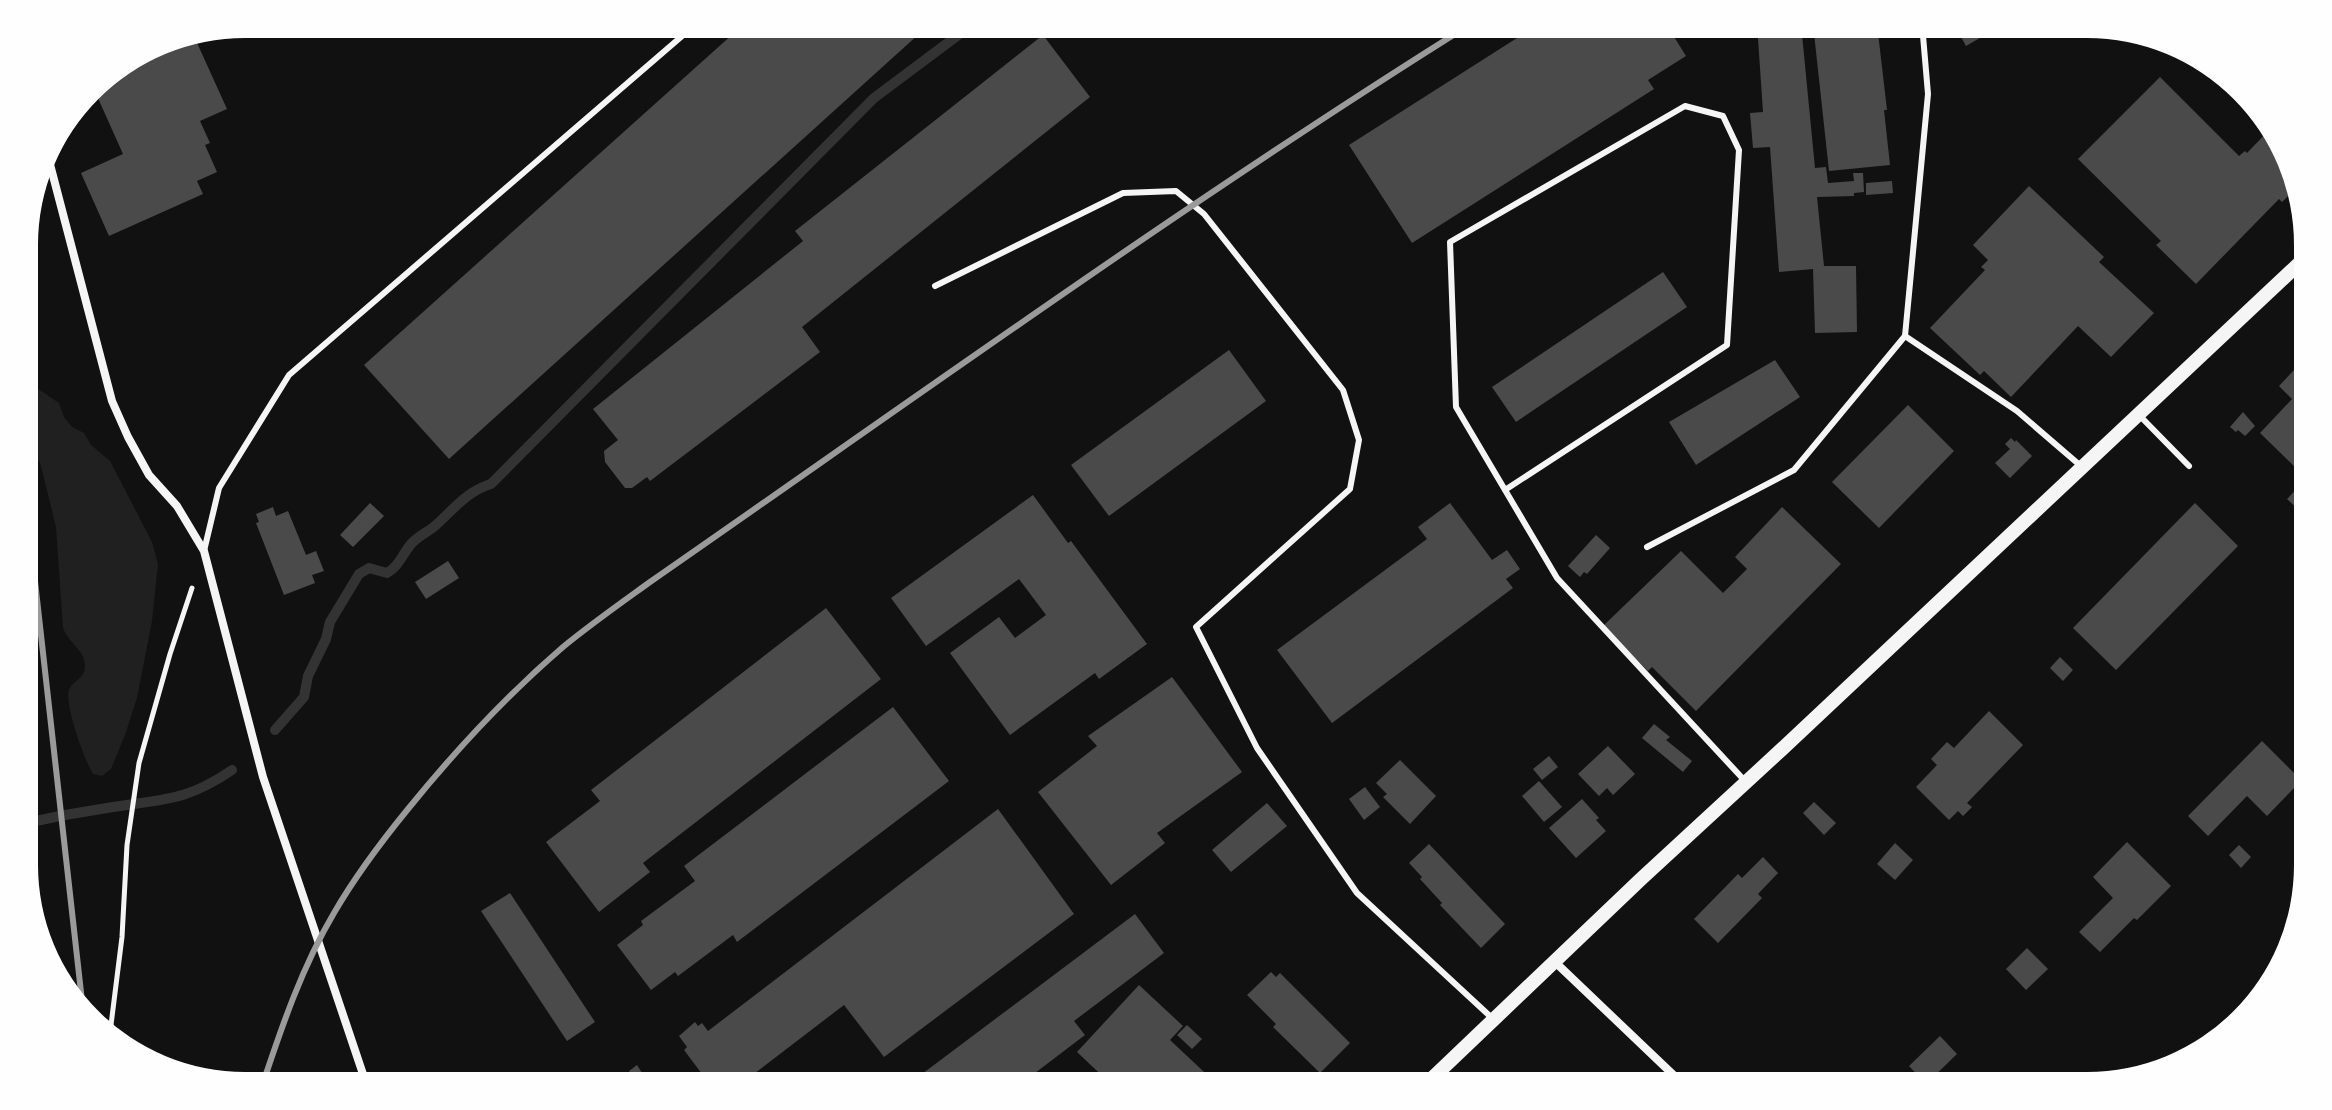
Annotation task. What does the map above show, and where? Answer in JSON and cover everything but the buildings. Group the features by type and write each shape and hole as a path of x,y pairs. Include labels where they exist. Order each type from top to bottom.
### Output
{"street":[{"path":"52,172 112,401 149,475 177,506 204,551 263,777 362,1072"},
{"path":"1438,1072 2294,268"},
{"path":"1555,962 1670,1072"}],"lane":[{"path":"204,551 219,488 289,375 680,38"},
{"path":"1647,547 1794,470 1905,336 1928,94 1923,38"},
{"path":"1505,490 1727,345 1739,150 1723,116 1685,106 1450,242 1456,407 1505,490 1557,578 1746,782"},
{"path":"935,286 1123,193 1176,191 1204,214 1343,390 1359,440 1350,489 1196,627 1257,748 1357,893 1493,1018"},
{"path":"1905,336 2017,411 2082,467"},
{"path":"2139,415 2189,466"}],"path":[{"path":"111,1022 122,937 127,845 139,763 204,551"}],"shaded area":[{"path":"38,389 59,403 72,427 84,433 91,445 110,461 152,542 158,564 152,621 137,698 111,769 102,776 93,774 89,767 68,697 69,690 83,673 85,665 82,655 63,628 56,527 38,459"}],"waterway":[{"path":"275,730 304,697 308,676 326,639 330,622 359,574 369,568 387,573 414,541 468,496 491,484 874,98 954,38"},
{"path":"38,821 171,798 200,789 232,770"}],"railway":[{"path":"267,1072 312,954 360,872 398,821 463,745 501,704 563,647 650,582 1058,298 1263,158 1449,38"},
{"path":"38,608 81,991"}]}
